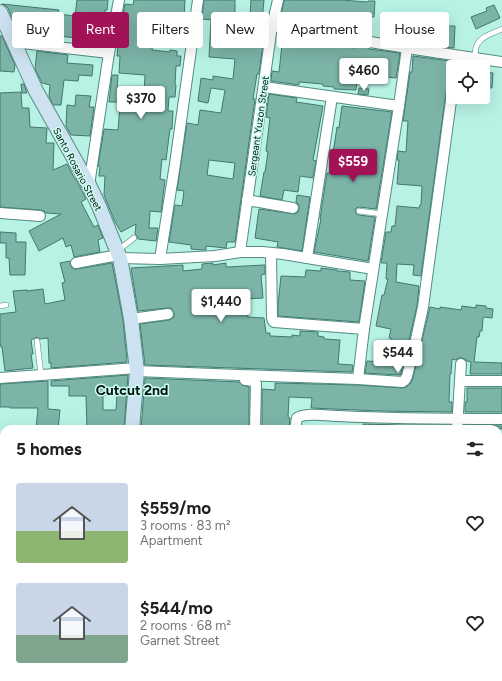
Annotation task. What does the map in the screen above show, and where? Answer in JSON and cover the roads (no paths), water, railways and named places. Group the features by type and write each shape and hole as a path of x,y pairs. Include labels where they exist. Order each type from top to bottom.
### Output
{"street":[{"path":"89,185 109,53 119,0"},
{"path":"160,258 198,0"},
{"name":"Sergeant Yuzon Street","path":"240,252 272,26 278,0"},
{"name":"Santo Rosario Street","path":"0,12 12,40"},
{"path":"272,26 380,44"},
{"name":"Santo Rosario Street","path":"16,48 36,92 100,206 118,255 132,319 137,369 132,425"},
{"path":"64,48 109,53"},
{"path":"358,379 364,329 407,48 502,62"},
{"path":"457,56 457,60"},
{"path":"264,87 399,106"},
{"path":"307,258 332,97"},
{"path":"0,378 41,374 137,369 402,382 407,376 423,307 451,104"},
{"path":"247,200 293,208"},
{"path":"0,213 40,216"},
{"path":"76,263 118,255 160,258 215,256 240,252 271,253 373,269"},
{"path":"271,253 272,318 274,322 364,329"},
{"path":"132,319 168,314"},
{"path":"458,424 461,364"},
{"path":"238,375 239,379 255,381 255,425"},
{"path":"460,381 502,381"},
{"path":"296,425 297,418 300,416 314,415 458,424 502,419"}],"lane":[{"path":"475,58 477,43 490,34 500,30"},
{"path":"359,211 382,214"},
{"path":"118,255 134,238"},
{"path":"36,341 41,374"}],"district":[{"name":"Cutcut 2nd","path":"132,390"}]}
